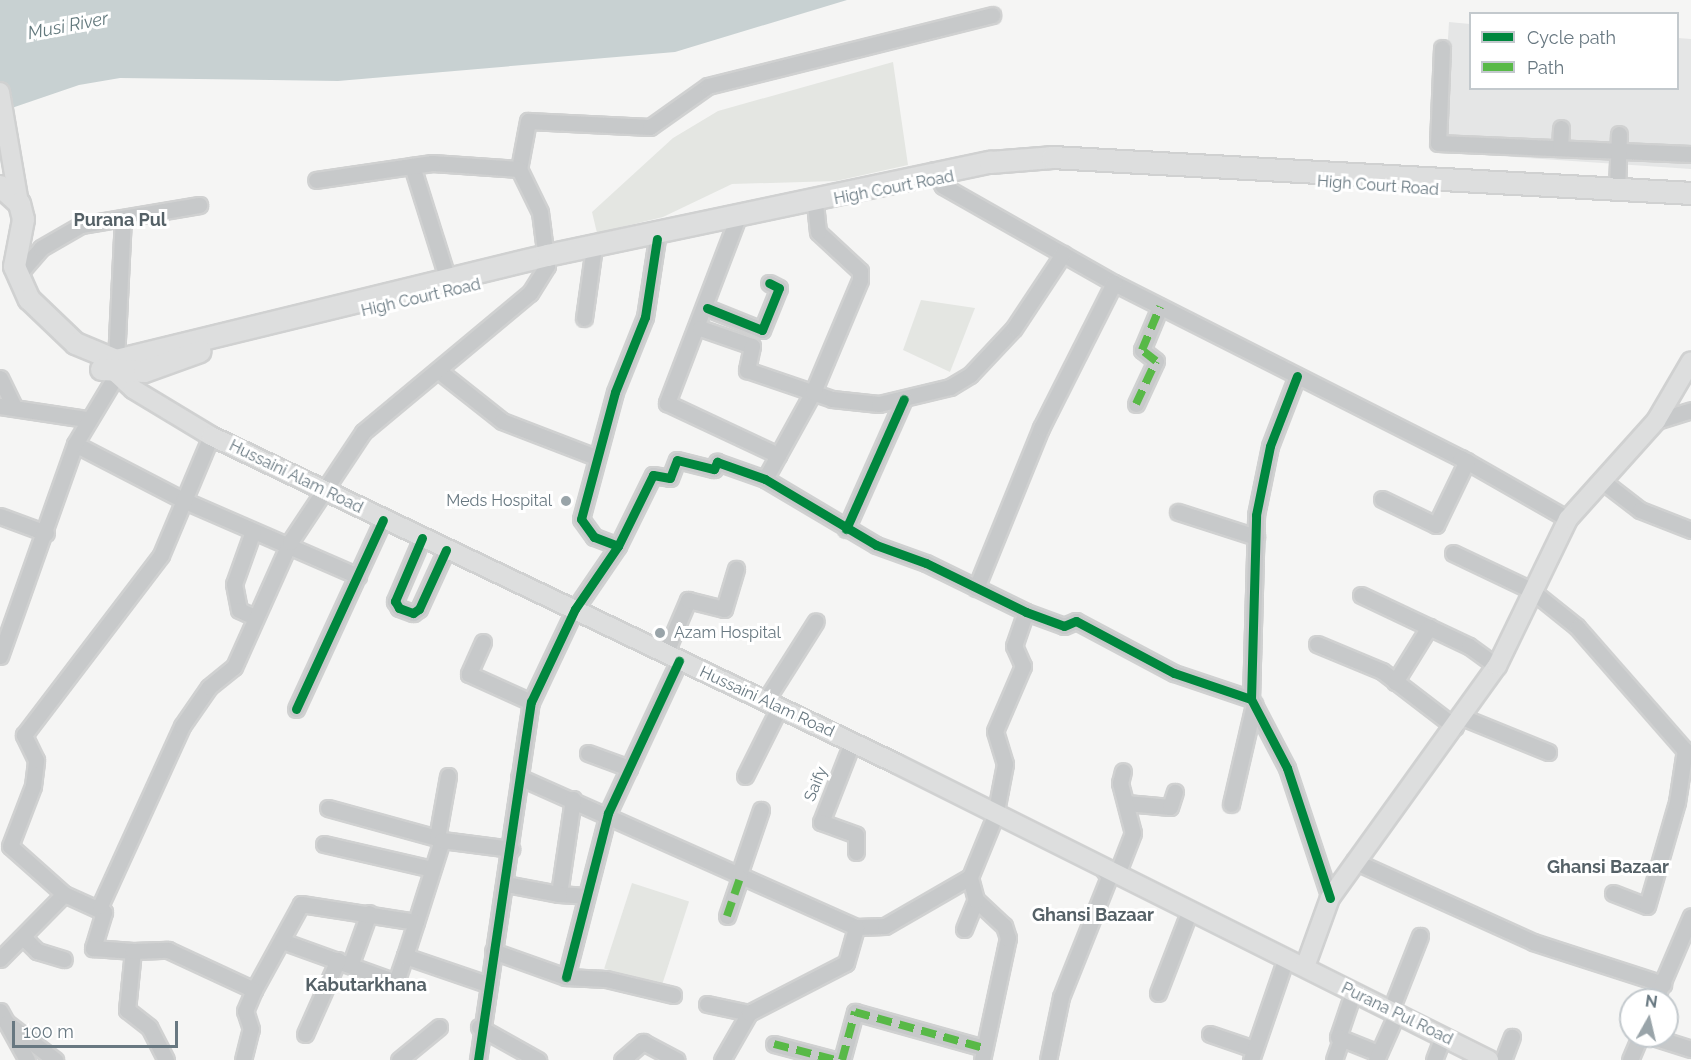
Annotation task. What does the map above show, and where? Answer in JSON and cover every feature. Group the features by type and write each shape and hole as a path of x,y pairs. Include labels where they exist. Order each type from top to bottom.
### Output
{"highway":[{"name":"High Court Road","path":"117,367 547,260 936,174 1052,157 1691,193"},
{"name":"High Court Road","path":"117,367 547,260 593,254 936,174 1051,168 1691,207"},
{"path":"0,186 19,203 20,235 8,279 75,343 117,367"},
{"path":"0,255 20,235"}],"main road":[{"path":"0,92 13,156 19,203"},
{"path":"1305,967 1330,898 1354,861 1497,666 1530,590 1568,519 1656,421 1691,361"},
{"name":"Hussaini Alam Road","path":"117,367 211,436 772,704 1305,967"},
{"name":"Purana Pul Road","path":"1305,967 1489,1060"}],"street":[{"path":"254,990 168,950 133,951 93,948 105,919 100,906 182,726 209,687 234,667 290,542 323,489 363,432 530,293 547,260 540,212 519,169 528,122 650,127 708,86 992,15"},
{"path":"1442,48 1438,143 1691,154"},
{"path":"1560,148 1561,128"},
{"path":"1617,190 1619,134"},
{"path":"316,180 412,166 519,169"},
{"path":"412,166 449,283"},
{"path":"936,174 943,186 1114,284 1467,461 1568,519"},
{"path":"765,478 813,392 860,280 860,271 818,232 815,204"},
{"path":"8,279 41,248 81,225 199,205"},
{"path":"0,656 46,533 75,444 86,419 117,367 123,218"},
{"path":"736,222 700,328 667,403 778,455"},
{"path":"618,546 594,537 582,519 596,457 645,317 657,239"},
{"path":"584,318 593,254"},
{"path":"700,328 752,346 747,370 813,392 856,403 904,399 950,387 970,375 1014,328 1063,254"},
{"path":"707,308 762,330 780,288 769,283"},
{"path":"976,588 1041,428 1114,284"},
{"path":"1136,404 1156,361 1142,350 1160,307"},
{"path":"439,371 502,421 596,457"},
{"path":"1231,804 1253,701 1256,537 1270,446 1297,376"},
{"path":"0,378 7,406 86,419"},
{"path":"846,529 904,399"},
{"path":"1656,421 1691,410"},
{"path":"100,906 64,894 10,846 33,786 36,760 24,735 161,555 211,436"},
{"path":"75,444 183,500 253,531 290,542 358,576"},
{"path":"478,1060 478,1028 506,884 531,702 574,609 618,546 653,475 670,478 677,460 714,469 717,462 765,478 846,529 1026,612 1064,626 1076,621 1174,673 1253,701 1287,768 1330,898"},
{"path":"1382,499 1436,525 1467,461"},
{"path":"1601,480 1640,510 1691,530"},
{"path":"1178,512 1256,537"},
{"path":"0,516 46,533"},
{"path":"296,709 383,520"},
{"path":"253,531 234,584 239,610 255,617"},
{"path":"422,538 395,602 399,608 418,611 446,550"},
{"path":"1453,553 1530,590 1577,627 1688,754 1677,802 1647,906 1613,893"},
{"path":"566,977 608,813 629,768 672,657 688,600 724,609 736,569"},
{"path":"1361,595 1428,627 1497,666"},
{"path":"842,1060 855,1012 983,1054 1008,938 1004,926 976,900 970,878 995,816 1005,764 994,731 1023,666 1014,646 1026,612"},
{"path":"745,776 772,704 816,621"},
{"path":"1395,682 1428,627"},
{"path":"483,642 469,674 531,702"},
{"path":"1317,644 1395,682 1458,722 1548,752"},
{"name":"Saify","path":"852,743 821,822 856,835 856,852"},
{"path":"588,753 629,768"},
{"path":"1048,1060 1061,997 1109,877 1109,870 1133,833 1126,803 1123,771"},
{"path":"282,941 344,961 396,982 440,839 448,776"},
{"path":"519,777 608,813 739,878 856,927 885,926 970,878"},
{"path":"1126,803 1170,807 1175,792"},
{"path":"559,894 573,799"},
{"path":"328,808 440,839 510,849"},
{"path":"727,916 760,810"},
{"path":"324,844 432,869"},
{"path":"1354,861 1533,942 1663,984"},
{"path":"506,884 559,894 586,896"},
{"path":"0,959 64,894"},
{"path":"964,928 976,900"},
{"path":"243,1060 251,1029 245,1011 301,904 416,922"},
{"path":"1158,993 1190,910"},
{"path":"305,1034 369,913"},
{"path":"1661,988 1691,916"},
{"path":"722,1060 749,1013 846,963 856,927"},
{"path":"1341,1040 1377,1057 1420,936"},
{"path":"23,937 37,951 64,959"},
{"path":"133,951 127,1010 149,1027 166,1060"},
{"path":"493,951 566,977 606,979 673,995"},
{"path":"405,956 487,984"},
{"path":"1210,1034 1253,1055 1286,958"},
{"path":"1334,1060 1341,1040 1337,1029 1353,993"},
{"path":"707,1004 749,1013"},
{"path":"3,1017 27,1060"},
{"path":"3,1017 55,1060"},
{"path":"399,1060 439,1027"},
{"path":"478,1028 538,1060"},
{"path":"1434,1060 1443,1036"},
{"path":"1503,1060 1512,1037"},
{"path":"622,1060 644,1042 677,1060"},
{"path":"774,1044 815,1057 835,1060"}],"shaded area":[{"path":"1449,22 1469,24 1469,90 1679,90 1679,38 1691,39 1691,169 1441,152"},
{"path":"893,62 908,165 836,181 732,184 663,217 597,233 592,212 673,138 718,111"},
{"path":"921,300 975,308 950,372 903,350"},
{"path":"632,883 689,902 661,987 604,969"}],"water":[{"name":"Musi River","path":"0,0 847,0 675,52 338,81 120,78 79,85 0,112"}],"marked path":[{"path":"1136,404 1156,361 1142,350 1160,307"},
{"path":"727,916 740,878"},
{"path":"842,1060 855,1012 984,1048"},
{"path":"774,1044 835,1060"}],"cycle path":[{"path":"618,546 594,537 581,519 615,392 645,317 657,239"},
{"path":"707,308 762,330 779,288 769,283"},
{"path":"1251,699 1256,515 1270,446 1297,376"},
{"path":"846,529 904,399"},
{"path":"478,1060 531,702 575,609 618,546 653,475 670,478 677,460 714,469 717,462 765,479 876,545 926,563 1026,612 1064,626 1076,621 1174,673 1251,699 1287,768 1330,898"},
{"path":"296,709 383,520"},
{"path":"422,538 395,601 399,608 413,613 419,609 446,550"},
{"path":"566,977 608,813 679,661"}],"place":[{"name":"Meds Hospital","path":"566,501"},
{"name":"Azam Hospital","path":"660,633"}],"district":[{"name":"Purana Pul","path":"120,220"},
{"name":"Ghansi Bazaar","path":"1608,867"},
{"name":"Ghansi Bazaar","path":"1093,915"},
{"name":"Kabutarkhana","path":"366,985"}]}
